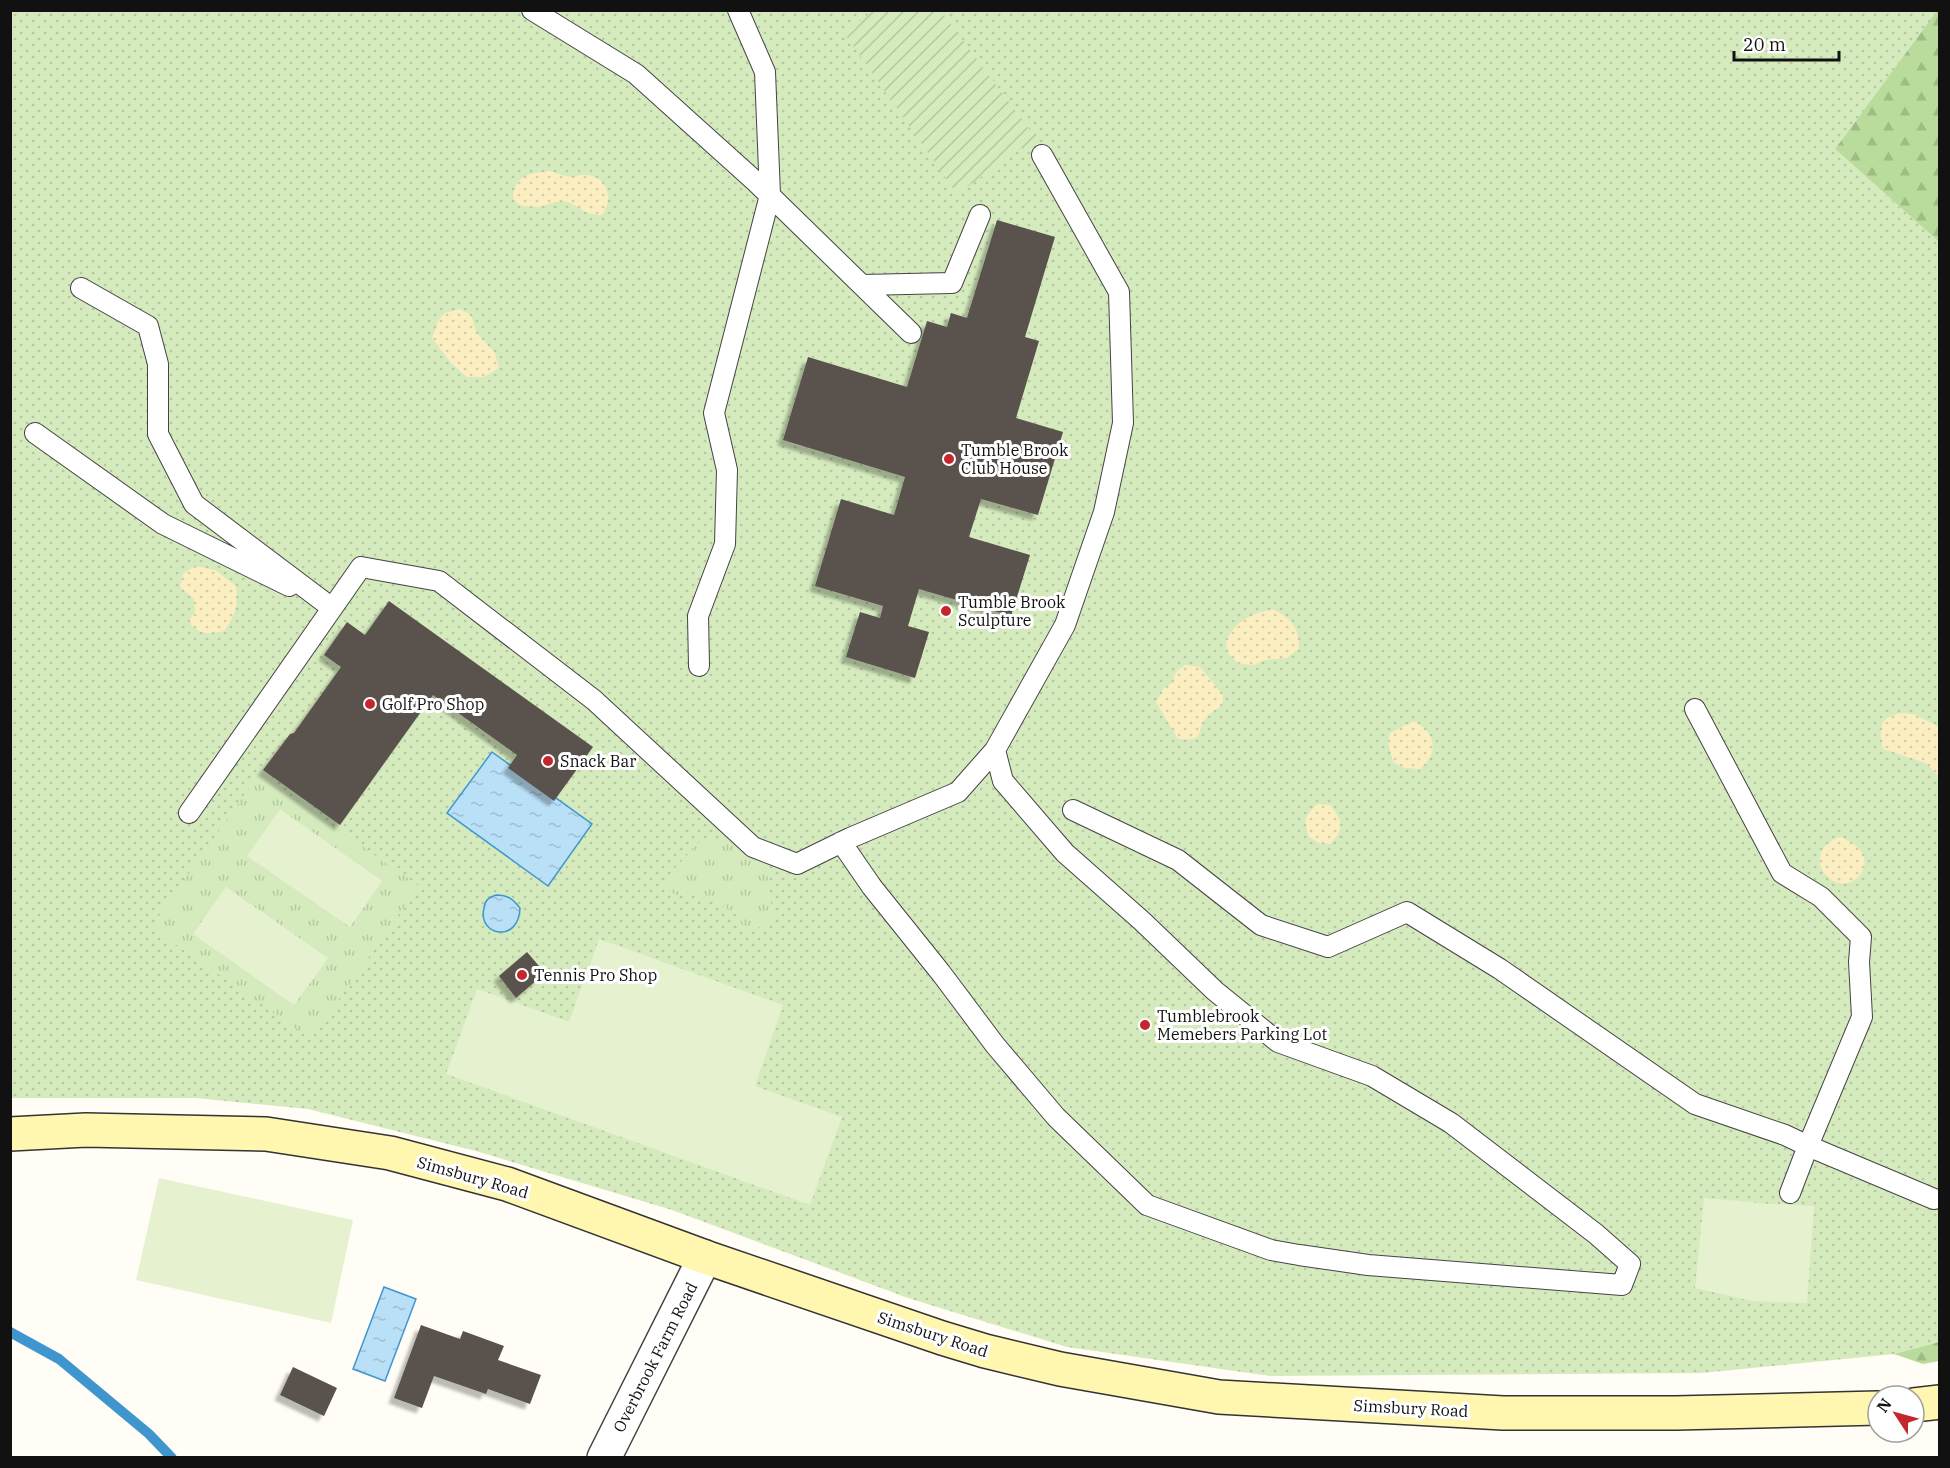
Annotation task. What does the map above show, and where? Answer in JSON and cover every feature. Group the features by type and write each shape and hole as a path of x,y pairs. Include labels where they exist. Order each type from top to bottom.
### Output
{"main road":[{"name":"Simsbury Road","path":"10,1134 86,1130 266,1134 390,1153 507,1184 705,1257 985,1351 1060,1369 1219,1397 1503,1413 1677,1413 1866,1408"}],"street":[{"name":"Overbrook Farm Road","path":"604,1458 705,1257"}],"lane":[{"path":"532,10 636,74 770,195 911,333"},
{"path":"699,666 698,616 725,544 727,470 714,413 770,195 765,72 738,10"},
{"path":"189,813 361,567 439,581 594,700 753,847 797,864 840,842 958,792 995,750 1065,625 1104,512 1123,423 1119,292 1042,155"},
{"path":"862,285 952,283 980,215"},
{"path":"81,288 148,326 158,364 159,434 194,504 332,608"},
{"path":"35,433 164,524 332,608"},
{"path":"1695,709 1782,873 1821,897 1861,937 1859,962 1862,1017 1790,1193"},
{"path":"840,842 994,1045 1056,1117 1147,1204 1271,1250 1299,1255 1368,1265 1623,1285 1630,1264 1596,1234 1451,1123 1372,1076 1278,1042 1215,991 1143,921 1065,854 1003,781 995,750"},
{"path":"1072,810 1178,860 1261,924 1328,947 1407,912 1500,969 1695,1104 1785,1135 1934,1199"}],"green space":[{"path":"10,11 1938,11 1835,149 1939,242 1939,1342 1894,1354 1702,1373 1270,1376 1067,1347 908,1298 672,1210 476,1151 308,1109 195,1098 11,1098"},
{"path":"873,11 941,11 1036,138 957,194 844,33"},
{"path":"1937,11 1940,11 1939,242 1835,149"},
{"path":"259,774 419,886 311,1039 151,927"},
{"path":"280,809 382,881 350,927 247,856"},
{"path":"702,839 730,842 765,866 773,919 763,927 745,929 734,912 690,891 676,895 666,889 673,870"},
{"path":"226,887 328,958 294,1005 193,934"},
{"path":"599,939 783,1005 755,1086 842,1117 810,1205 446,1074 477,989 569,1022"},
{"path":"159,1178 353,1220 331,1323 136,1280"},
{"path":"1704,1198 1814,1206 1807,1303 1752,1301 1695,1288"},
{"path":"1939,1342 1939,1361 1923,1364 1894,1354"}],"sand":[{"path":"550,171 570,177 591,176 603,183 608,194 608,201 602,215 590,214 563,201 536,207 519,205 513,199 516,184 520,180 529,175"},
{"path":"460,309 471,315 476,332 495,353 499,368 484,377 467,377 452,364 432,338 438,321 445,313"},
{"path":"195,566 215,570 236,586 235,610 224,631 200,632 189,621 195,611 194,599 180,587 183,574"},
{"path":"1272,609 1293,624 1299,640 1299,648 1287,658 1264,660 1254,665 1239,664 1228,653 1226,640 1245,619"},
{"path":"1185,665 1200,667 1223,695 1222,705 1206,718 1199,735 1193,739 1178,739 1156,702 1164,688 1172,683 1176,672"},
{"path":"1896,714 1916,715 1939,727 1939,777 1926,763 1883,749 1881,729 1885,720"},
{"path":"1414,721 1427,731 1433,743 1431,756 1420,769 1404,768 1393,762 1388,742 1390,733"},
{"path":"1317,804 1330,805 1340,820 1338,834 1330,844 1319,843 1309,837 1306,819"},
{"path":"1840,837 1855,845 1863,854 1865,864 1862,873 1855,880 1846,883 1836,882 1826,875 1820,863 1824,847"}],"water":[{"path":"492,752 592,824 548,886 447,813"},
{"path":"496,895 510,898 520,908 518,919 513,927 506,931 492,930 483,918 486,901"},
{"path":"384,1287 416,1299 385,1381 353,1369"}],"building":[{"name":"Tumble Brook Club House","path":"997,220 1055,237 1025,337 1039,341 1016,418 1063,432 1038,515 981,499 969,537 1030,555 1011,616 919,589 908,626 929,632 915,678 846,657 860,612 880,618 883,606 815,586 841,499 894,515 905,477 783,440 808,357 907,387 927,321 947,327 951,313 967,318"},
{"name":"Golf Pro Shop","path":"389,601 593,747 554,801 508,768 517,755 433,695 340,825 263,770 290,734 294,733 341,667 324,655 347,622 365,635"},
{"name":"Tennis Pro Shop","path":"527,952 545,973 516,998 499,976"},
{"path":"421,1325 460,1339 463,1331 504,1346 498,1360 541,1375 530,1404 488,1389 486,1394 434,1376 422,1408 394,1398"},
{"path":"293,1367 337,1388 324,1416 280,1395"}],"waterway":[{"path":"10,1332 59,1359 149,1434 172,1458"}],"place":[{"name":"Tumble Brook Club House","path":"949,459"},
{"name":"Tumble Brook Sculpture","path":"946,611"},
{"name":"Golf Pro Shop","path":"370,704"},
{"name":"Snack Bar","path":"548,761"},
{"name":"Tennis Pro Shop","path":"522,975"},
{"name":"Tumblebrook Memebers Parking Lot","path":"1145,1025"}]}
